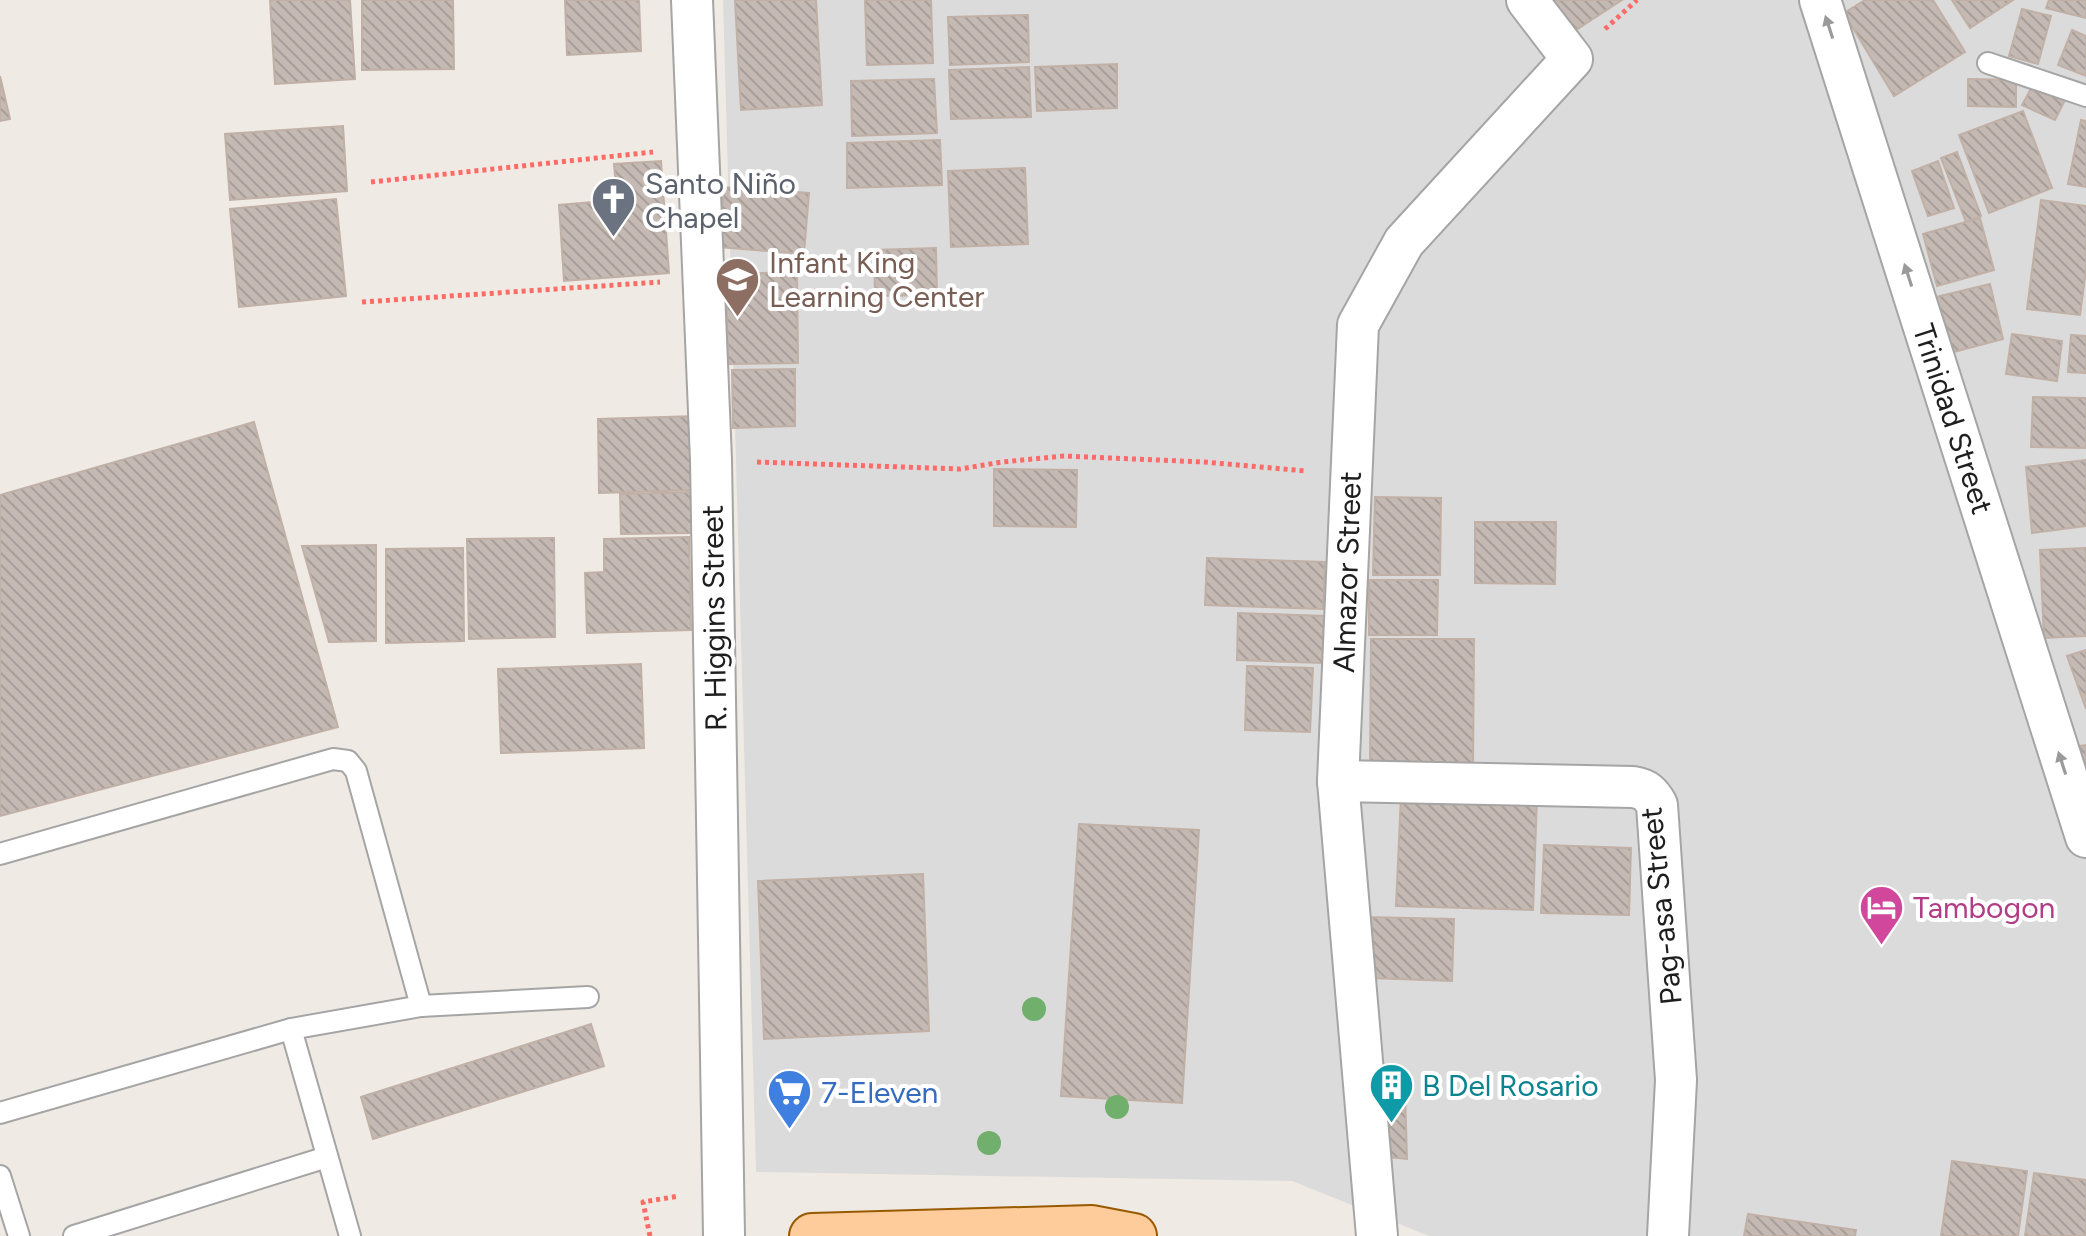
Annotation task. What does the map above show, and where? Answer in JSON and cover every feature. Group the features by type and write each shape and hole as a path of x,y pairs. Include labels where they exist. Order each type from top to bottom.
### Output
{"main road":[{"path":"812,1236 1092,1228 1134,1236"}],"street":[{"name":"R. Higgins Street","path":"692,0 711,460 724,1236"},
{"name":"Almazor Street","path":"1377,1236 1338,781 1358,325 1404,242 1572,59 1527,0"},
{"name":"Trinidad Street","path":"1820,0 2086,837"},
{"name":"Pag-asa Street","path":"1338,781 1633,787 1642,788 1651,795 1657,805 1676,1080 1668,1236"}],"lane":[{"path":"1988,63 2086,96"},
{"path":"0,854 333,759 348,761 356,771 421,1006"},
{"path":"0,1113 291,1029 421,1006 588,997"},
{"path":"291,1029 350,1236"},
{"path":"74,1236 327,1157"},
{"path":"0,1176 19,1236"}],"path":[{"path":"371,182 699,147"},
{"path":"362,302 704,279"},
{"path":"711,460 960,469 1064,456 1204,462 1351,475"},
{"path":"650,1236 643,1202 688,1194"}],"shaded area":[{"path":"723,0 2086,0 2086,1236 1429,1236 1292,1181 756,1172"}],"building":[{"path":"270,0 350,0 355,79 275,84"},
{"path":"362,0 453,0 454,69 362,70"},
{"path":"565,0 639,0 641,51 567,55"},
{"path":"735,0 816,0 822,105 741,110"},
{"path":"865,0 931,0 933,63 867,65"},
{"path":"1542,0 1622,0 1565,37"},
{"path":"1865,0 1933,0 1965,52 1894,96 1844,13"},
{"path":"1952,0 2013,0 1970,28"},
{"path":"2049,0 2086,0 2086,18 2046,8"},
{"path":"2022,9 2051,16 2038,64 2009,56"},
{"path":"1028,15 1029,62 950,65 948,17"},
{"path":"2072,30 2086,36 2086,76 2058,65"},
{"path":"1117,64 1117,108 1037,111 1035,67"},
{"path":"1029,67 1031,117 951,119 949,70"},
{"path":"0,76 10,119 0,121"},
{"path":"934,79 937,133 852,136 851,81"},
{"path":"1968,79 2016,80 2016,107 1968,106"},
{"path":"2033,85 2065,100 2055,120 2022,105"},
{"path":"2023,111 2052,188 1989,213 1959,135"},
{"path":"2081,120 2086,121 2086,187 2068,184"},
{"path":"343,126 347,191 230,200 225,134"},
{"path":"940,140 942,185 847,188 847,143"},
{"path":"1957,152 1981,216 1966,222 1941,158"},
{"name":"Santo Niño Chapel","path":"661,161 669,273 564,281 559,205 617,200 614,164"},
{"path":"1938,161 1954,208 1928,216 1912,171"},
{"path":"1025,168 1028,244 951,247 948,171"},
{"path":"724,187 809,193 804,254 719,247"},
{"path":"336,199 346,296 239,307 230,209"},
{"path":"2041,200 2086,206 2086,270 2080,315 2027,309"},
{"path":"1980,218 1994,270 1937,286 1923,234"},
{"path":"936,248 937,295 875,296 874,250"},
{"path":"797,272 798,363 728,364 726,274"},
{"path":"1990,284 2003,339 1950,353 1936,297"},
{"path":"2012,334 2062,341 2057,381 2006,374"},
{"path":"2071,335 2086,336 2086,373 2068,372"},
{"path":"795,369 795,426 733,428 732,370"},
{"path":"2033,397 2086,398 2086,448 2031,447"},
{"path":"696,416 698,490 599,493 598,419"},
{"path":"254,422 338,727 0,816 0,495"},
{"path":"2086,460 2086,526 2032,533 2026,467"},
{"path":"994,469 1077,470 1076,527 994,526"},
{"path":"694,492 695,533 621,534 620,494"},
{"path":"1375,497 1441,498 1440,575 1373,575"},
{"path":"1475,522 1556,522 1555,584 1475,583"},
{"path":"689,537 691,630 587,633 585,573 604,572 604,539"},
{"path":"554,538 555,637 469,639 467,539"},
{"path":"376,545 376,641 329,642 302,546"},
{"path":"463,548 464,641 386,643 386,549"},
{"path":"2086,548 2086,636 2044,638 2040,550"},
{"path":"1207,558 1325,562 1323,609 1205,605"},
{"path":"1369,580 1438,580 1437,635 1369,635"},
{"path":"1238,613 1325,616 1323,663 1237,660"},
{"path":"1371,639 1474,639 1473,769 1370,769"},
{"path":"2086,650 2086,709 2067,656"},
{"path":"641,664 644,748 501,753 498,669"},
{"path":"1247,666 1313,668 1310,732 1245,730"},
{"path":"2086,745 2086,786 2085,786 2079,746"},
{"path":"1401,794 1537,798 1533,910 1396,906"},
{"path":"1079,824 1199,830 1182,1103 1061,1096"},
{"path":"1544,845 1631,848 1629,915 1541,913"},
{"path":"923,874 929,1031 764,1039 758,881"},
{"path":"1363,917 1454,919 1452,981 1370,978"},
{"path":"591,1024 604,1066 373,1139 361,1097"},
{"name":"B Del Rosario","path":"1374,1087 1405,1091 1407,1159 1378,1156"},
{"path":"1952,1161 2027,1171 2018,1236 1941,1236"},
{"path":"2034,1173 2086,1180 2086,1236 2025,1236"},
{"path":"1748,1214 1856,1230 1855,1236 1744,1236"}],"place":[{"name":"Santo Niño Chapel","path":"614,239"},
{"name":"Infant King Learning Center","path":"738,318"},
{"name":"Tambogon","path":"1882,946"},
{"name":"B Del Rosario","path":"1391,1124"},
{"name":"7-Eleven","path":"790,1131"}]}
